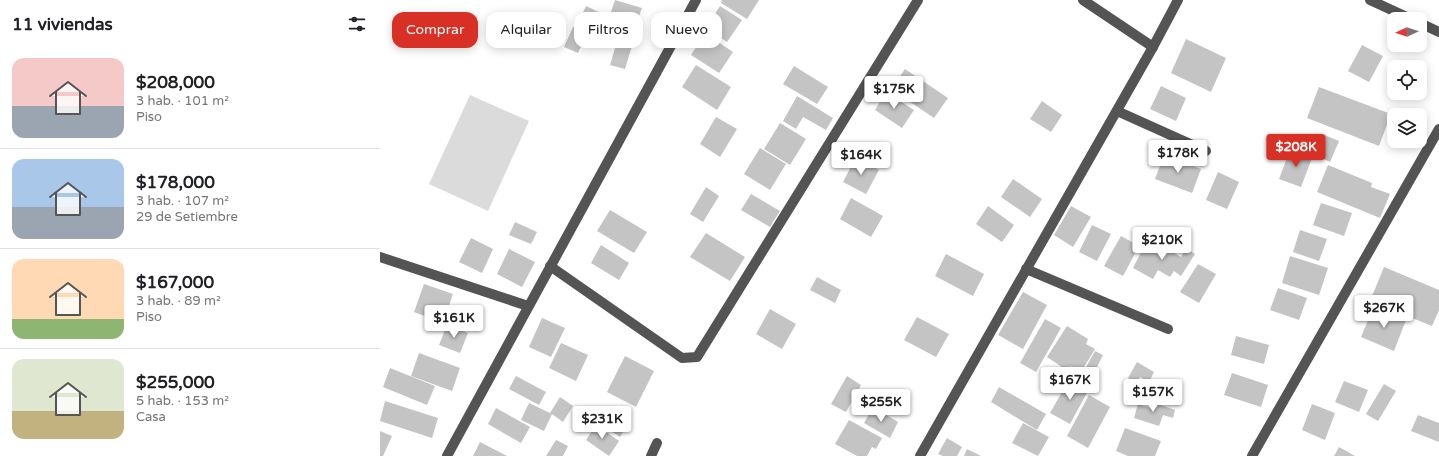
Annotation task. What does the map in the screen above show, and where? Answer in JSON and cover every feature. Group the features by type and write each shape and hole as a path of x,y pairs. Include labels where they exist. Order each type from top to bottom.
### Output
{"street":[{"path":"447,456 696,0"},
{"path":"550,266 682,358 697,357 918,0"},
{"path":"1083,0 1153,47"},
{"path":"920,456 1117,111 1178,0"},
{"path":"1370,0 1397,12"},
{"path":"1427,26 1439,32"},
{"path":"1117,111 1206,151"},
{"path":"1252,456 1439,129"},
{"path":"380,257 528,306"},
{"path":"1026,269 1168,329"},
{"path":"650,456 657,443"}],"shaded area":[{"path":"470,95 529,121 488,211 429,184"}],"building":[{"path":"615,0 642,8 641,12 611,12"},
{"path":"722,0 759,0 747,19 721,3"},
{"path":"586,6 599,12 583,12"},
{"path":"720,6 742,20 727,42 722,39 722,12 716,12"},
{"path":"574,27 574,48 580,48 578,53 566,48 566,43"},
{"path":"1186,39 1226,58 1211,92 1171,73"},
{"path":"722,45 733,52 719,73 691,55 695,48 722,48"},
{"path":"1362,45 1383,56 1369,82 1348,71"},
{"path":"615,48 631,48 625,69 610,65"},
{"path":"696,65 731,87 717,110 682,87"},
{"path":"794,66 828,87 817,104 783,84"},
{"path":"905,69 948,98 934,118 891,89"},
{"path":"1161,86 1186,98 1176,121 1150,109"},
{"path":"1319,87 1387,112 1387,125 1379,146 1307,118"},
{"path":"886,92 914,110 902,128 875,110"},
{"path":"797,96 833,118 826,130 803,117 796,129 783,121"},
{"path":"1042,101 1062,115 1051,132 1030,119"},
{"path":"716,117 737,129 720,157 700,144"},
{"path":"780,123 806,139 790,165 764,149"},
{"path":"1322,134 1339,141 1330,162 1313,154"},
{"path":"760,148 786,164 770,190 744,174"},
{"path":"1290,150 1312,158 1301,187 1279,179"},
{"path":"1164,155 1201,169 1192,193 1155,179"},
{"path":"856,157 879,170 866,194 843,182"},
{"path":"1328,165 1372,183 1371,187 1390,194 1380,218 1317,192"},
{"path":"1218,172 1239,182 1227,209 1206,200"},
{"path":"1013,179 1042,199 1030,217 1001,197"},
{"path":"706,187 719,196 703,222 690,214"},
{"path":"751,194 780,211 770,227 741,210"},
{"path":"851,198 883,216 871,237 840,219"},
{"path":"1321,203 1352,213 1344,236 1313,225"},
{"path":"988,206 1014,225 1002,242 976,224"},
{"path":"1071,206 1091,217 1073,247 1054,235"},
{"path":"610,210 647,232 634,253 597,231"},
{"path":"515,222 537,232 531,244 509,235"},
{"path":"1092,225 1111,234 1097,261 1079,252"},
{"path":"1300,230 1327,239 1319,261 1293,252"},
{"path":"706,233 745,257 730,281 690,257"},
{"path":"1121,236 1139,246 1123,276 1104,266"},
{"path":"471,238 493,249 482,273 459,262"},
{"path":"1147,241 1167,252 1163,261 1169,250 1181,257 1186,248 1195,254 1181,276 1174,271 1170,277 1158,270 1153,279 1133,268"},
{"path":"601,245 629,263 619,280 591,263"},
{"path":"509,249 535,262 522,287 497,274"},
{"path":"946,254 984,274 973,296 935,276"},
{"path":"1290,256 1328,268 1319,295 1282,283"},
{"path":"1198,264 1216,274 1199,303 1180,292"},
{"path":"1384,267 1439,290 1439,310 1432,326 1370,301"},
{"path":"817,277 841,290 835,303 810,290"},
{"path":"424,284 453,294 443,323 414,312"},
{"path":"1278,288 1307,298 1299,320 1270,310"},
{"path":"1023,292 1047,305 1023,349 998,335"},
{"path":"1374,306 1406,320 1394,351 1361,337"},
{"path":"770,309 796,324 782,349 756,334"},
{"path":"917,317 949,334 936,357 904,340"},
{"path":"542,318 565,328 551,357 529,347"},
{"path":"1045,319 1061,328 1036,372 1020,363"},
{"path":"447,325 468,333 460,353 439,345"},
{"path":"1067,326 1088,339 1086,344 1095,349 1081,372 1071,366 1068,371 1047,357"},
{"path":"1236,336 1269,345 1264,364 1231,355"},
{"path":"561,343 588,355 576,381 549,368"},
{"path":"1095,351 1103,355 1094,373 1085,369"},
{"path":"419,353 460,368 452,391 411,376"},
{"path":"625,356 654,371 636,407 607,392"},
{"path":"1137,362 1154,372 1149,382 1140,377 1137,382 1128,378"},
{"path":"390,368 435,386 427,405 383,387"},
{"path":"1232,373 1268,385 1261,407 1224,395"},
{"path":"516,376 546,392 539,405 509,389"},
{"path":"847,376 861,385 846,412 831,404"},
{"path":"1070,378 1089,389 1070,424 1050,413"},
{"path":"1344,381 1368,390 1359,412 1335,402"},
{"path":"1384,384 1396,391 1378,421 1366,414"},
{"path":"999,387 1046,414 1037,430 991,402"},
{"path":"1089,395 1110,407 1088,448 1067,436"},
{"path":"560,397 573,406 563,422 552,414 544,431 521,420 529,403 550,413"},
{"path":"385,401 438,418 432,438 380,421"},
{"path":"1153,402 1175,410 1173,418 1163,415 1159,426 1134,418 1138,404 1151,408"},
{"path":"1312,404 1335,413 1325,440 1302,430"},
{"path":"873,407 898,422 890,438 864,423"},
{"path":"496,408 530,427 521,443 488,424"},
{"path":"603,409 628,424 620,437 596,421"},
{"path":"1418,415 1439,423 1439,442 1411,431"},
{"path":"849,420 882,438 876,449 872,447 867,456 857,456 835,444"},
{"path":"1023,423 1049,437 1038,456 1012,443"},
{"path":"596,425 619,441 609,456 586,440"},
{"path":"1125,428 1161,441 1155,456 1128,456 1116,451"},
{"path":"380,431 392,436 383,456 380,456"},
{"path":"947,438 962,447 957,456 943,456 938,454"},
{"path":"556,440 568,446 563,456 546,456"},
{"path":"480,442 507,456 473,456"},
{"path":"1339,447 1355,456 1334,456"},
{"path":"967,449 981,456 964,456"}]}
